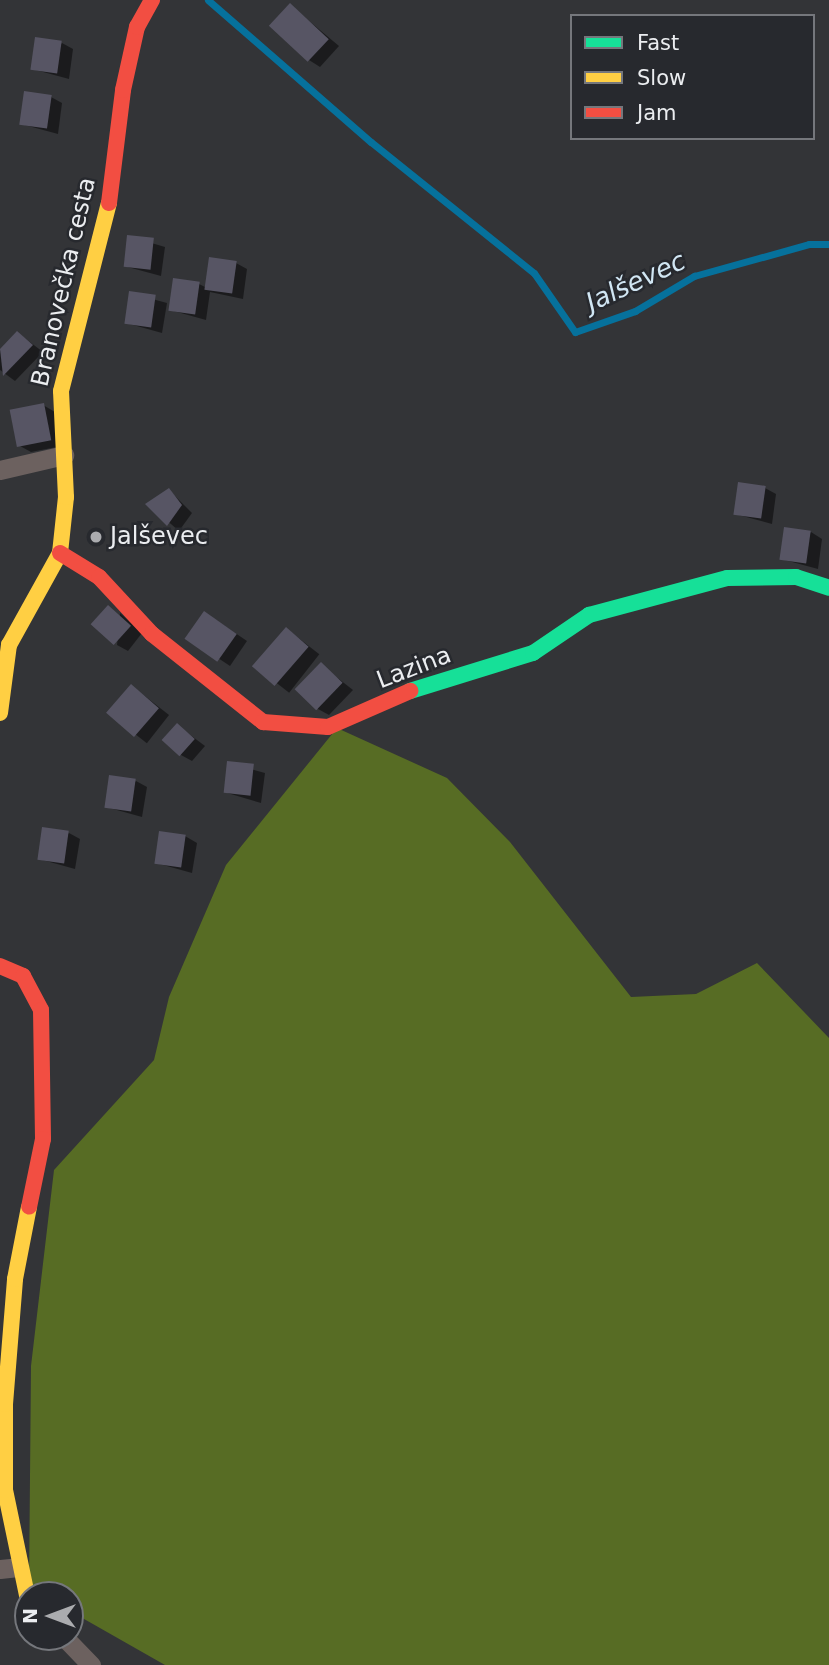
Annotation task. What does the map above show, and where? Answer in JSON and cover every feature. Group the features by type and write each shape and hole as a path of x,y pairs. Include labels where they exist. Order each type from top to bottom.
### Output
{"street":[{"name":"Branovečka cesta","path":"0,713 9,645 60,553 66,497 61,391 105,224 122,90 134,40 152,0"},
{"path":"0,470 64,455"},
{"name":"Lazina","path":"60,553 99,577 152,634 263,722 328,727 430,683 533,653 589,615 727,578 796,577 829,588"},
{"path":"0,966 23,976 41,1010 43,1139 15,1279 5,1404 9,1568"},
{"path":"78,1651 91,1665"}],"green space":[{"path":"337,728 447,778 510,842 631,997 696,994 757,963 829,1038 829,1665 165,1665 84,1619 84,1581 29,1581 31,1366 54,1170 154,1060 169,997 226,865"}],"building":[{"path":"290,3 329,39 308,62 269,26"},
{"path":"35,37 62,41 57,73 30,70"},
{"path":"24,91 52,95 47,129 19,125"},
{"path":"127,235 154,238 151,270 124,267"},
{"path":"209,257 237,261 232,294 204,290"},
{"path":"173,278 200,282 195,314 168,311"},
{"path":"129,291 156,295 151,327 124,324"},
{"path":"17,331 33,345 3,376 0,349"},
{"path":"44,403 51,440 17,447 10,410"},
{"path":"738,482 766,486 761,519 733,515"},
{"path":"169,488 182,505 167,526 145,504"},
{"path":"784,527 811,531 806,563 779,560"},
{"path":"108,605 131,626 114,645 91,624"},
{"path":"204,611 237,634 217,662 184,639"},
{"path":"286,627 309,647 275,686 252,666"},
{"path":"321,662 343,683 316,710 295,689"},
{"path":"131,684 159,708 134,737 106,713"},
{"path":"177,723 195,739 179,756 162,740"},
{"path":"227,761 254,764 251,796 224,793"},
{"path":"109,775 136,779 131,811 104,808"},
{"path":"42,827 69,831 64,863 37,860"},
{"path":"159,831 186,835 181,867 154,864"}],"waterway":[{"name":"Jalševec","path":"208,0 371,142 534,273 575,332 635,311 694,276 809,244 829,244"}],"traffic: fast":[{"path":"410,691 533,653 589,615 727,578 796,577 829,588"}],"traffic: slow":[{"path":"0,713 9,645 60,553 66,497 61,391 109,203"},
{"path":"24,1581 5,1490 5,1404 15,1279 29,1207"}],"traffic: jam":[{"path":"109,203 123,90 137,27 152,0"},
{"path":"60,553 99,577 152,634 263,722 328,727 410,691"},
{"path":"0,966 23,976 41,1010 43,1139 29,1207"}],"place":[{"name":"Jalševec","path":"96,537"}]}
